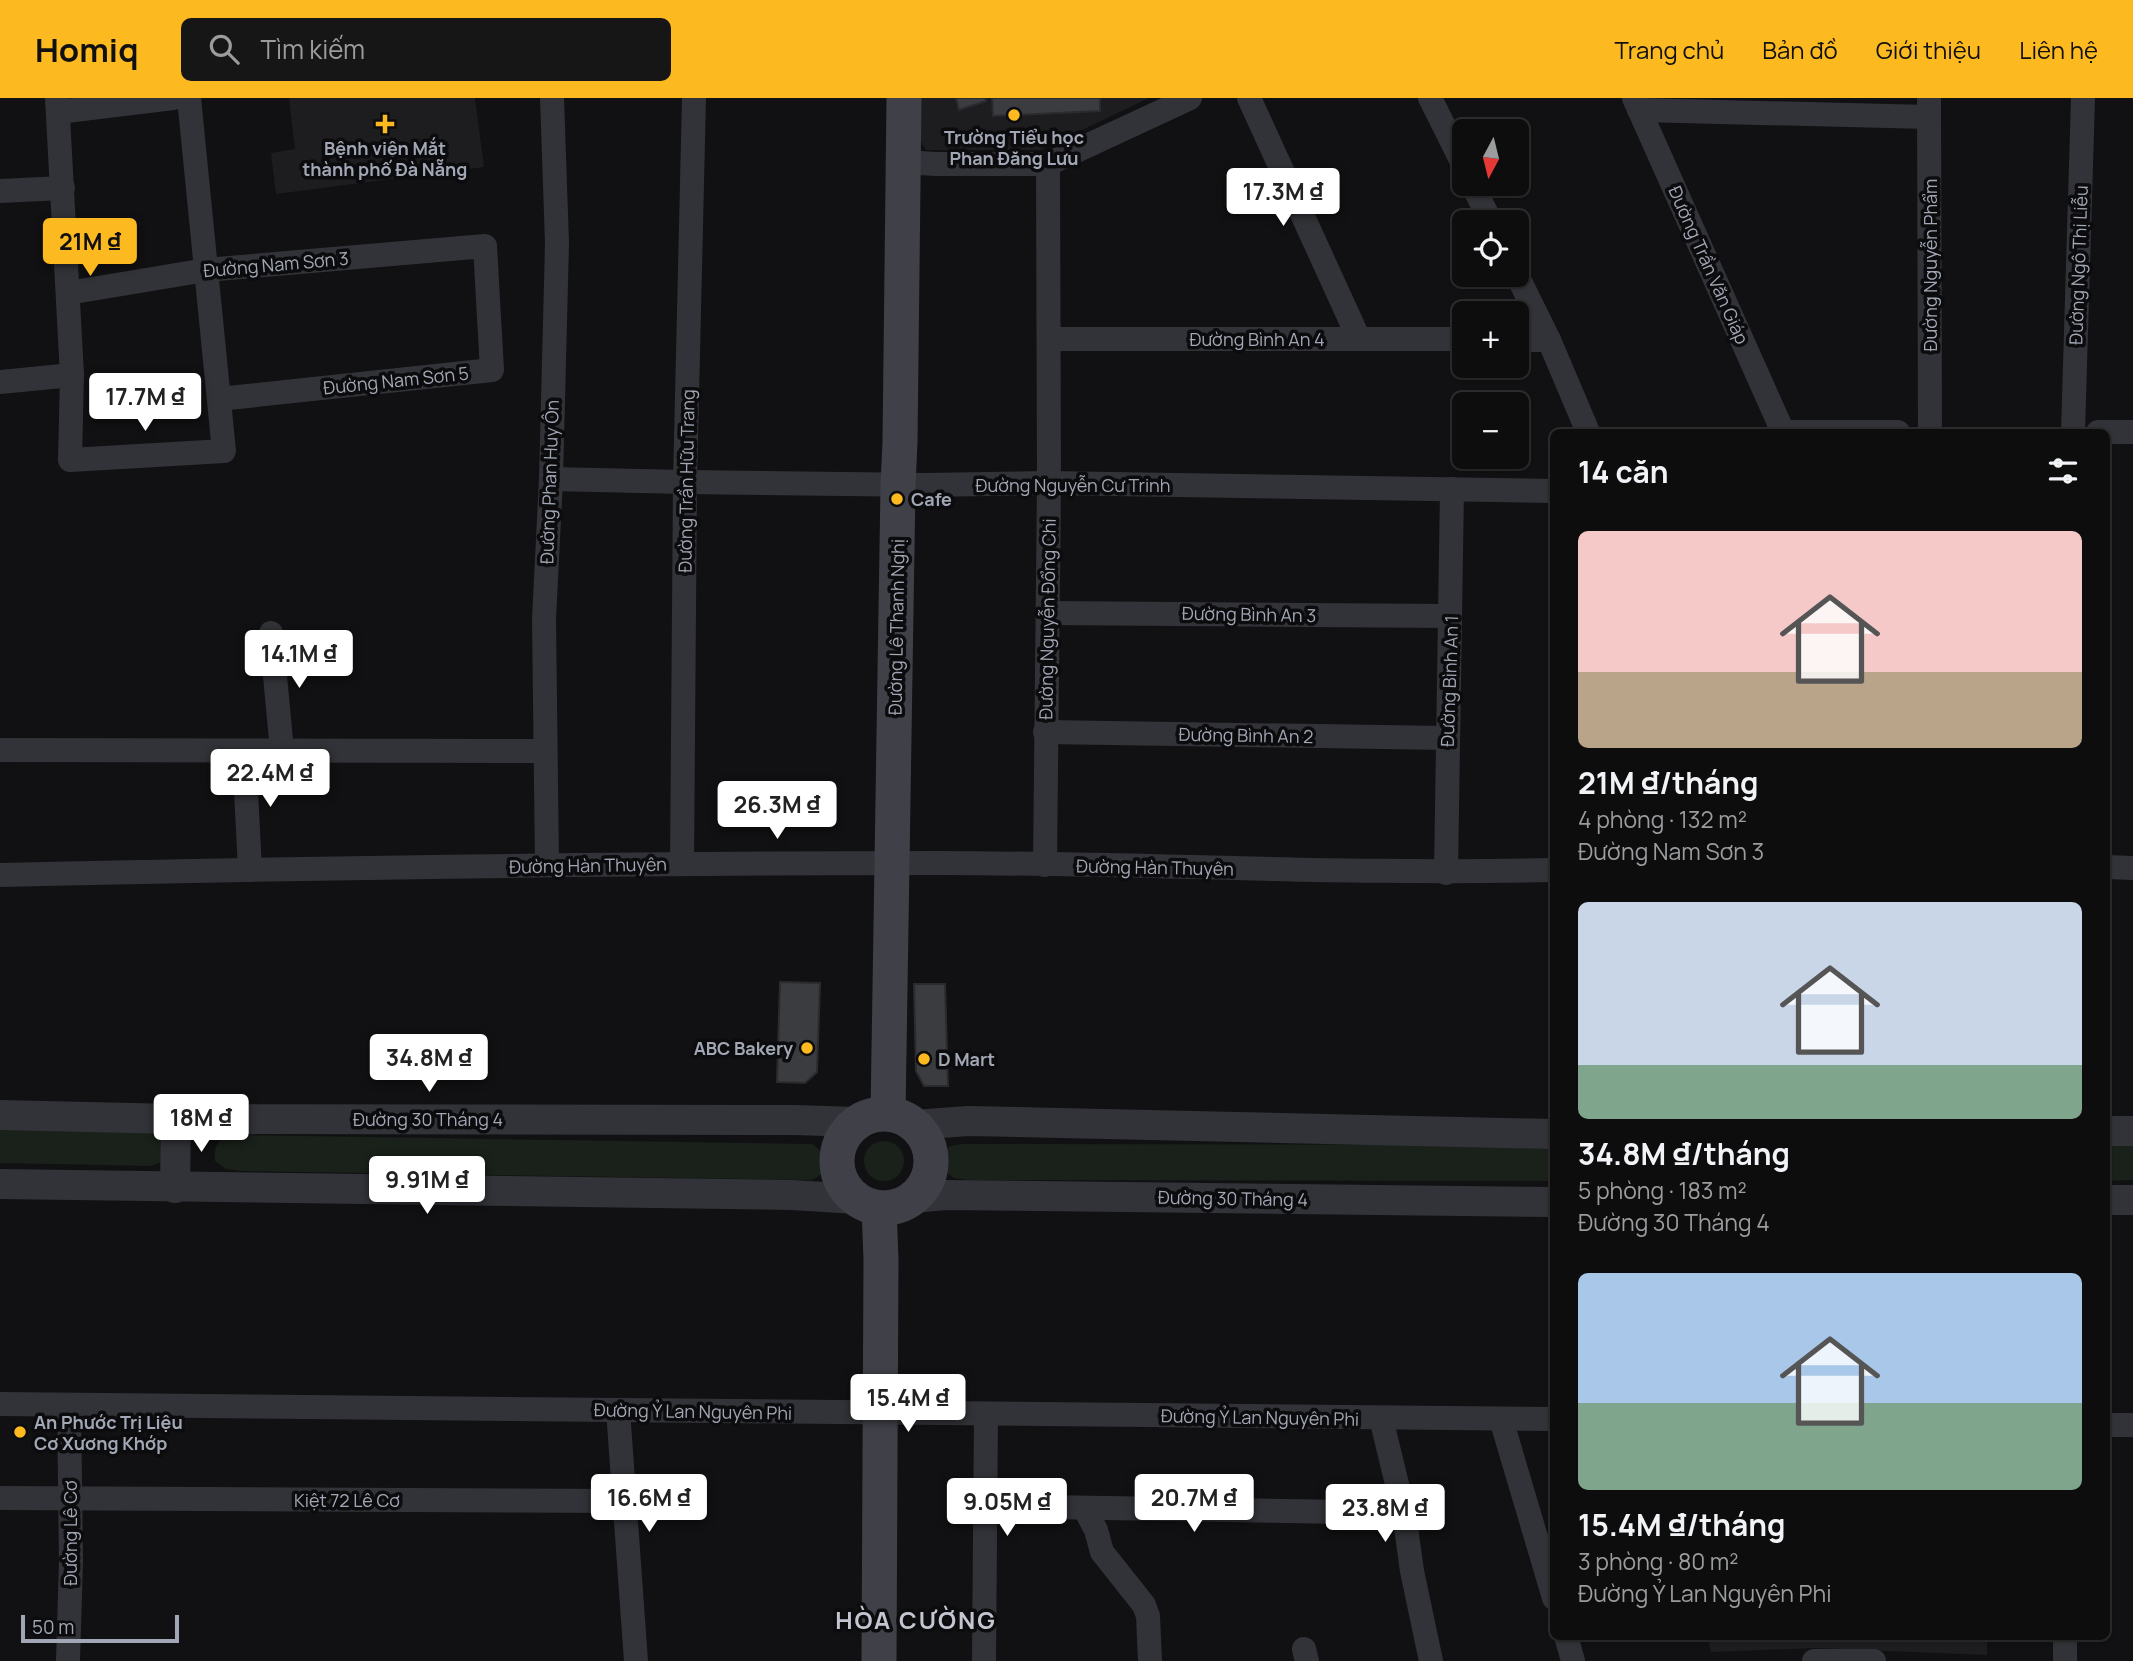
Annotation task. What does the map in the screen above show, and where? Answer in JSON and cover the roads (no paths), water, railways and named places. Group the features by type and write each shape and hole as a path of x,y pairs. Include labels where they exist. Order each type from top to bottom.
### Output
{"main road":[{"name":"Đường Lê Thanh Nghị","path":"886,1120 901,442 904,98"},
{"path":"886,1120 923,1135 931,1162 922,1188 912,1198 892,1207 868,1203 847,1190 841,1179 837,1154 848,1131 886,1120"},
{"path":"868,1203 881,1259 879,1661"}],"street":[{"path":"173,98 58,105 72,376 69,460 224,451 189,98"},
{"name":"Đường Phan Huy Ôn","path":"547,865 544,620 551,479 557,243 552,98"},
{"name":"Đường Trần Hữu Trang","path":"682,864 685,482 694,98"},
{"path":"903,162 1048,164 1190,98"},
{"path":"1249,98 1359,339"},
{"path":"1430,98 1452,142"},
{"name":"Đường Ngô Thị Liễu","path":"2073,429 2083,98"},
{"path":"1637,104 1929,107"},
{"name":"Đường Trần Văn Giáp","path":"1637,104 1781,429"},
{"name":"Đường Nguyễn Phẩm","path":"1929,107 1930,429"},
{"name":"Đường Nguyễn Đổng Chi","path":"1045,865 1050,339 1048,164"},
{"path":"0,191 63,188"},
{"name":"Đường Nam Sơn 3","path":"68,293 206,270 485,246"},
{"name":"Đường Nam Sơn 5","path":"219,399 492,370 485,246"},
{"path":"1523,287 1587,429"},
{"name":"Đường Bình An 4","path":"1050,339 1452,340"},
{"path":"1529,340 1549,340"},
{"path":"0,382 72,376"},
{"path":"2110,432 2133,432"},
{"name":"Đường Nguyễn Cư Trinh","path":"551,479 1550,491"},
{"name":"Đường Bình An 1","path":"1446,873 1452,489"},
{"name":"Đường Bình An 3","path":"1048,613 1450,616"},
{"path":"271,632 282,751"},
{"name":"Đường Bình An 2","path":"1045,732 1447,738"},
{"path":"0,750 544,751"},
{"path":"244,751 250,870"},
{"name":"Đường Hàn Thuyên","path":"0,875 682,864 1045,865 1446,873 1550,870"},
{"path":"2110,867 2133,868"},
{"name":"Đường 30 Tháng 4","path":"0,1115 176,1119 968,1121 1550,1134"},
{"path":"176,1119 176,1188"},
{"path":"2110,1131 2133,1131"},
{"path":"0,1184 792,1195 868,1203"},
{"name":"Đường 30 Tháng 4","path":"912,1198 956,1195 1550,1202"},
{"path":"2110,1200 2133,1200"},
{"name":"Đường Ỷ Lan Nguyên Phi","path":"0,1404 1550,1419"},
{"name":"Đường Lê Cơ","path":"68,1661 71,1499 69,1405"},
{"path":"618,1410 636,1661"},
{"path":"984,1661 986,1414"},
{"path":"1381,1418 1404,1513 1412,1571 1431,1661"},
{"path":"1500,1419 1550,1585"},
{"path":"2110,1425 2133,1425"},
{"name":"Kiệt 72 Lê Cơ","path":"0,1499 623,1501"},
{"path":"985,1506 1404,1513"},
{"path":"1086,1509 1097,1530 1102,1552 1144,1605 1148,1616 1150,1661"},
{"path":"1567,1640 1573,1661"},
{"path":"2065,1640 2065,1661"},
{"path":"1814,1661 1874,1661"}],"place":[{"name":"Trường Tiểu học Phan Đăng Lưu","path":"1014,115"},
{"name":"Bệnh viện Mắt thành phố Đà Nẵng","path":"385,124"},
{"name":"Cafe","path":"897,499"},
{"name":"ABC Bakery","path":"807,1048"},
{"name":"D Mart","path":"924,1059"},
{"name":"An Phước Trị Liệu Cơ Xương Khớp","path":"20,1432"}],"district":[{"name":"HÒA CƯỜNG","path":"916,1619"}]}
